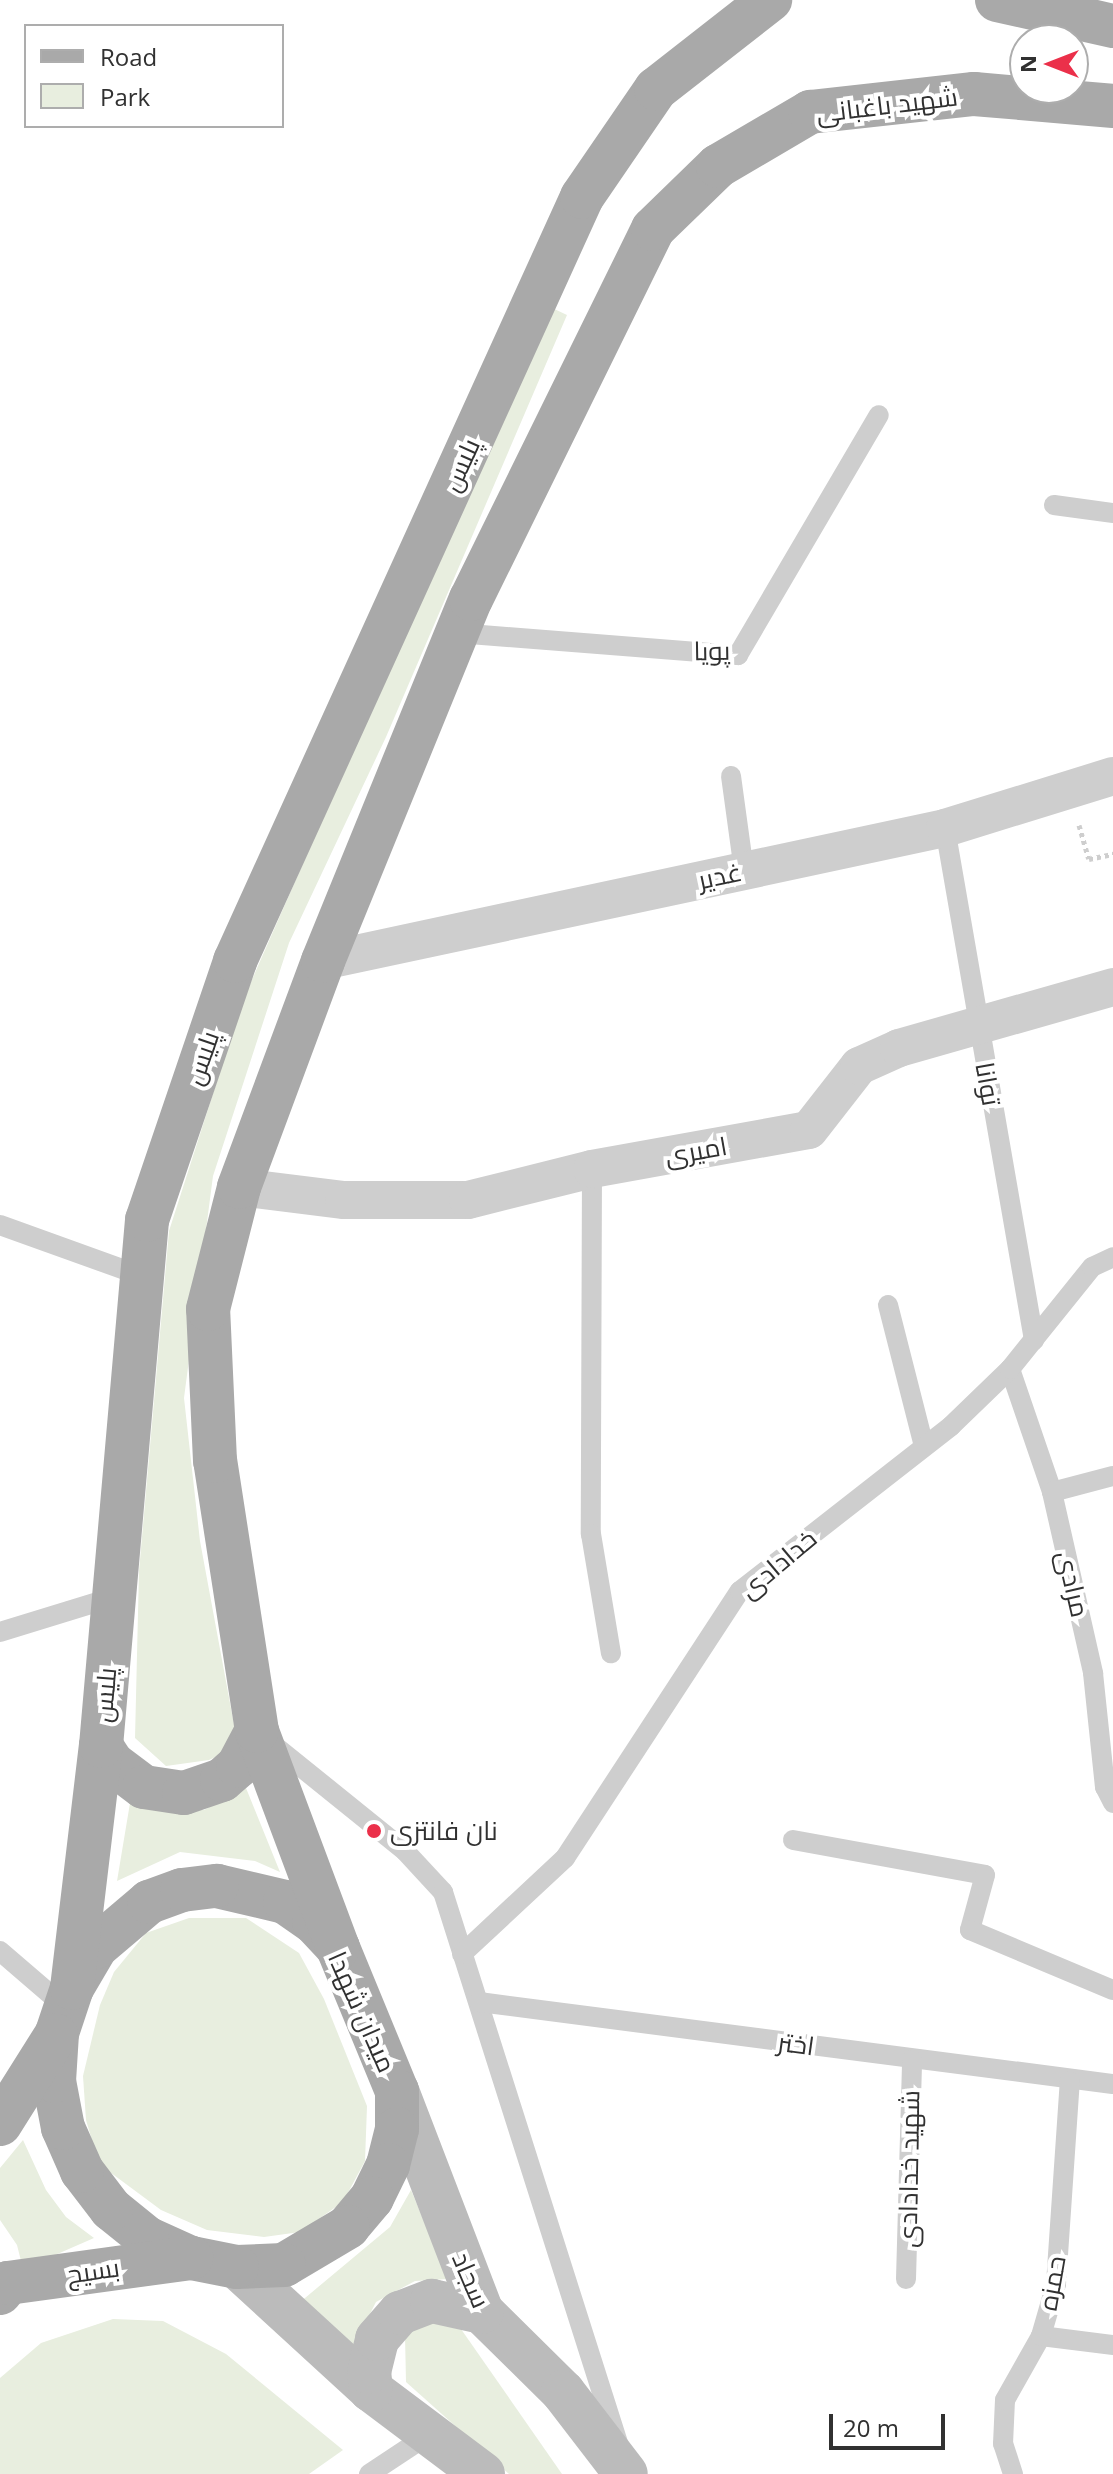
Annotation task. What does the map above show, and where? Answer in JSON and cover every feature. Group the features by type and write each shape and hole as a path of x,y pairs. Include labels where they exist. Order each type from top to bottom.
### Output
{"main road":[{"name":"پلیس","path":"65,2009 101,1746 147,1220 235,961 582,197 656,89 770,0"},
{"path":"997,0 1113,26"},
{"name":"شهید باغبانی","path":"457,633 653,229 718,166 810,112 974,94 1113,106"},
{"path":"338,1948 257,1731 215,1461 208,1309 239,1187 323,961 457,633"},
{"path":"101,1746 112,1763 144,1787 184,1793 222,1780 238,1766 257,1731"},
{"name":"میدان شهدا","path":"217,1886 252,1890 285,1902 314,1922 338,1948 397,2091 397,2129 388,2165 372,2198 348,2227 284,2265 237,2267 191,2258 147,2238 111,2209 82,2171 63,2128 54,2081 65,2009 96,1947 120,1921 149,1902 182,1890 217,1886"},
{"path":"0,2124 65,2009"},
{"name":"بسیج","path":"3,2277 191,2258"}],"street":[{"name":"غدیر","path":"323,961 945,828 1113,776"},
{"name":"امیری","path":"239,1187 344,1200 468,1200 592,1169 809,1130 859,1066 899,1048 1113,987"},
{"name":"سجاد","path":"397,2091 482,2312 563,2392 627,2474"},
{"path":"237,2267 371,2390 483,2474"},
{"path":"371,2390 369,2372 377,2339 400,2313 432,2301 482,2312"}],"lane":[{"name":"پویا","path":"457,633 738,655 879,415"},
{"path":"1054,505 1113,513"},
{"path":"731,776 744,871"},
{"name":"توانا","path":"945,828 1034,1340"},
{"path":"592,1169 591,1534 611,1653"},
{"path":"0,1225 142,1276"},
{"name":"خدادادی","path":"462,1954 565,1858 740,1591 924,1446 1010,1369 1092,1267 1113,1257"},
{"path":"888,1305 924,1446"},
{"name":"مرادی","path":"1010,1369 1052,1492 1093,1673 1105,1787 1113,1803"},
{"path":"1052,1492 1113,1476"},
{"path":"0,1632 114,1597"},
{"path":"257,1731 405,1851 443,1892 627,2474"},
{"path":"793,1840 985,1875 970,1930 1113,1990"},
{"path":"0,1951 65,2009"},
{"name":"اختر","path":"479,2002 1070,2081 1113,2084"},
{"name":"شهید خدادادی","path":"906,2279 912,2060"},
{"name":"حمزه","path":"1013,2474 1003,2444 1005,2400 1041,2336 1056,2284 1070,2081"},
{"path":"1041,2336 1113,2345"},
{"path":"369,2474 428,2435"}],"path":[{"path":"1068,790 1089,859 1113,854"}],"green space":[{"path":"548,306 567,315 386,737 289,943 213,1176 184,1398 200,1541 235,1730 226,1752 209,1760 166,1766 135,1738 139,1571 169,1231 243,1000"},
{"path":"246,1788 280,1872 255,1861 180,1852 117,1881 130,1803 204,1810"},
{"path":"189,1918 246,1918 299,1953 324,1999 367,2106 365,2161 343,2202 300,2232 264,2237 207,2230 161,2210 99,2164 86,2120 83,2076 100,2005 114,1972 146,1933"},
{"path":"23,2140 46,2190 66,2217 94,2238 23,2269 17,2245 0,2220 0,2168"},
{"path":"411,2190 448,2279 415,2281 376,2302 353,2347 299,2303 390,2227"},
{"path":"113,2319 163,2321 226,2354 343,2450 309,2474 0,2474 0,2378 41,2343"},
{"path":"426,2319 454,2319 562,2474 509,2474 406,2382 405,2335"}],"place":[{"name":"نان فانتزی","path":"374,1831"}]}
